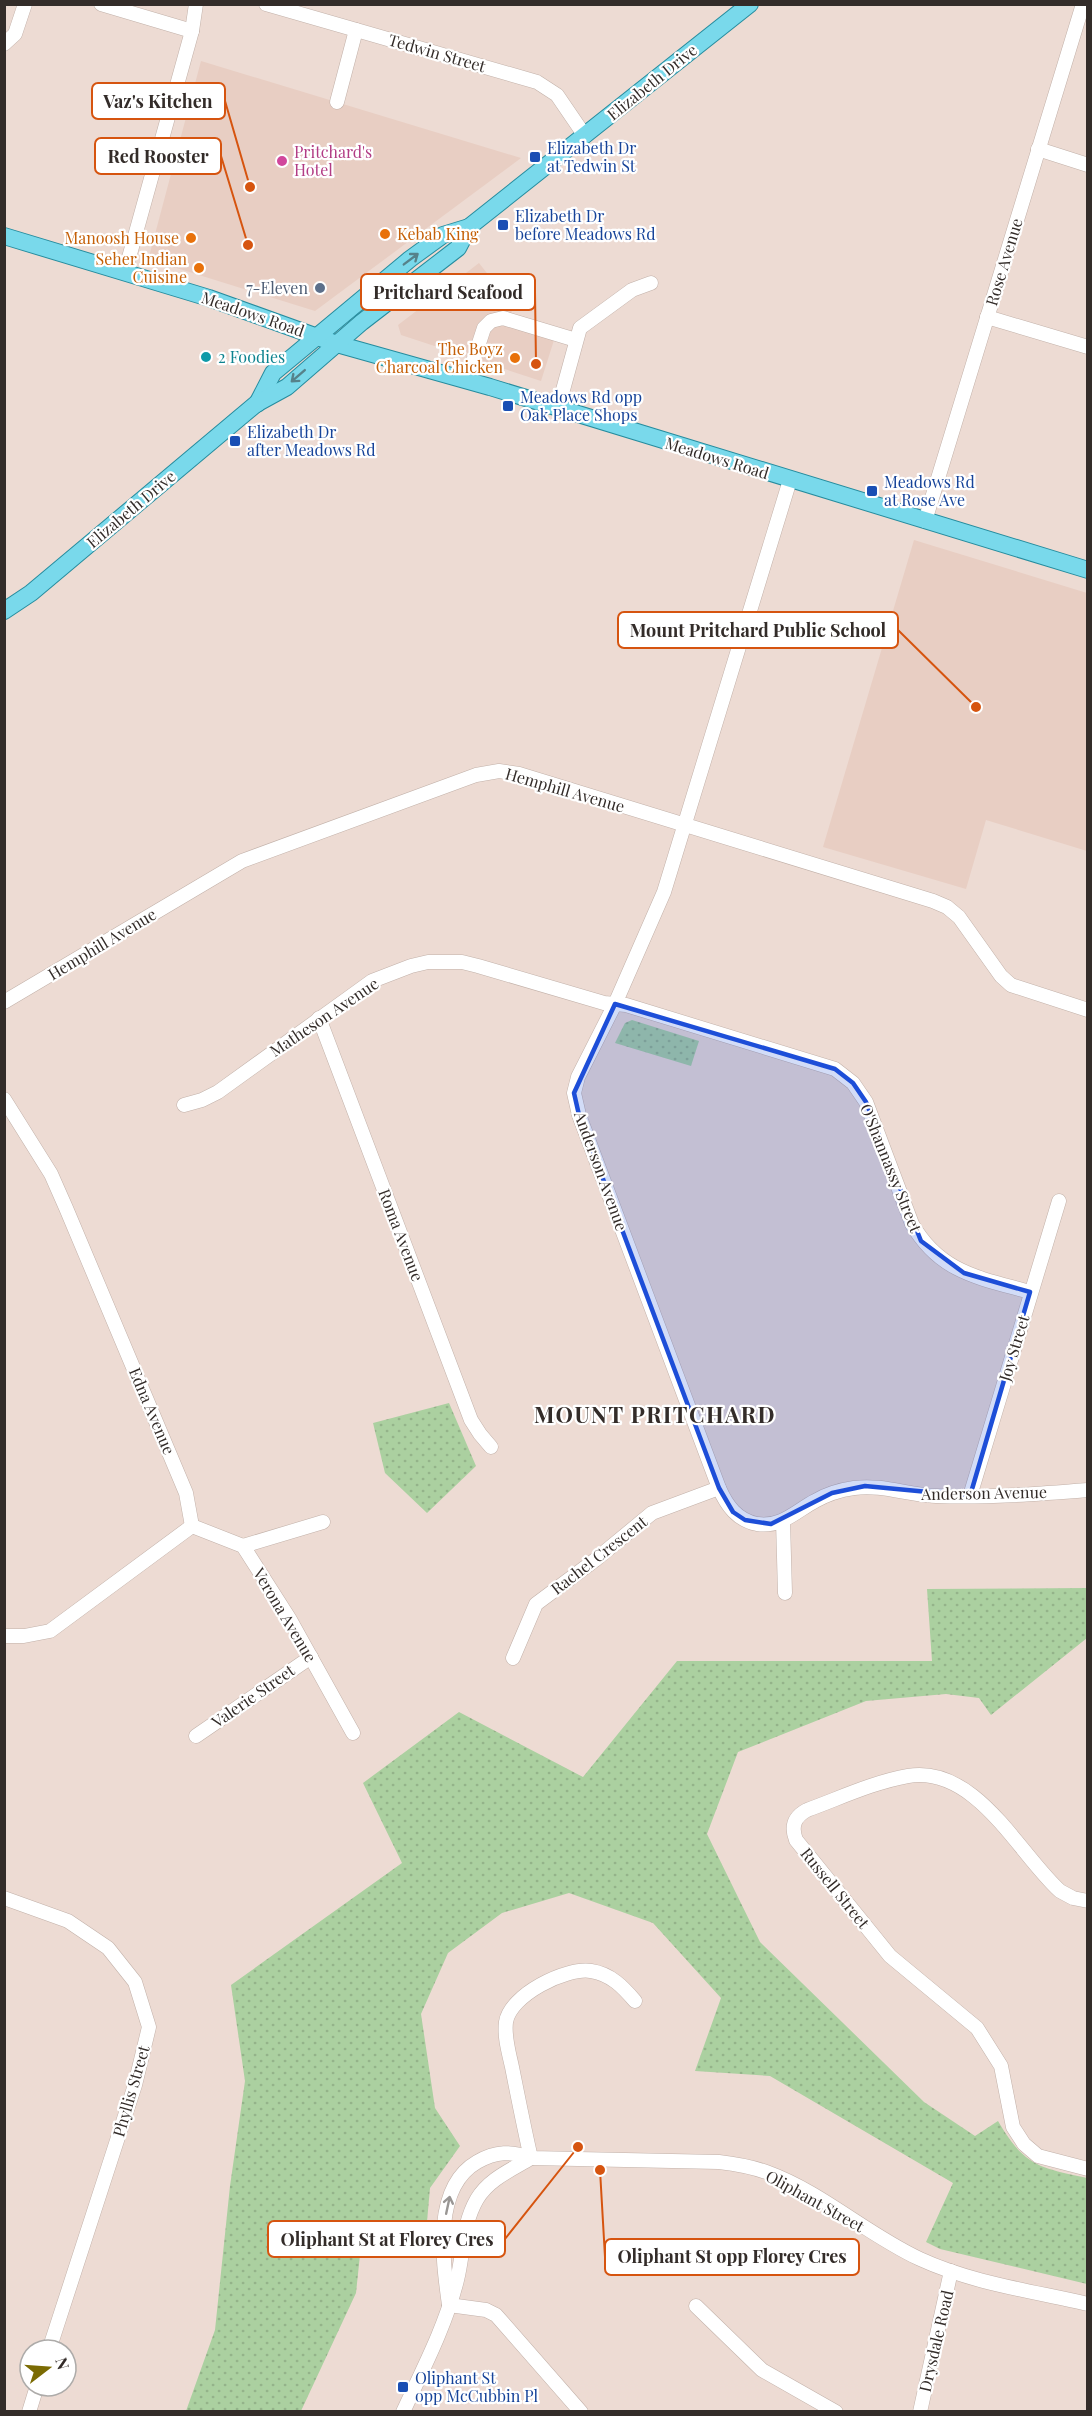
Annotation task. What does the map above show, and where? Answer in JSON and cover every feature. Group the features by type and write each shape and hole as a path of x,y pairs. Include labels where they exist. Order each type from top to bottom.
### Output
{"main road":[{"name":"Elizabeth Drive","path":"256,404 273,374 317,336 443,236 469,227 750,4"},
{"name":"Elizabeth Drive","path":"4,611 31,593 256,404 287,387 337,344 458,249 469,227"},
{"name":"Meadows Road","path":"4,236 125,272 337,344 467,380 1088,570"}],"street":[{"path":"4,44 15,34 25,4"},
{"path":"101,4 192,31"},
{"path":"125,272 192,31 196,4"},
{"name":"Tedwin Street","path":"266,4 537,82 557,95 585,136"},
{"name":"Rose Avenue","path":"925,521 1083,4"},
{"path":"337,102 356,30"},
{"path":"1038,149 1088,165"},
{"path":"558,408 580,328 632,290 651,283"},
{"path":"987,317 1088,347"},
{"path":"467,380 484,328 491,321 503,318 576,340"},
{"name":"Anderson Avenue","path":"790,480 685,825 653,921 578,1077 574,1093 576,1104 719,1488 733,1512 745,1520 758,1524 783,1521 815,1500 849,1489 879,1487 927,1496 1088,1490"},
{"name":"Hemphill Avenue","path":"4,1002 242,861 488,771 499,771 519,774 933,901 947,907 968,928 1001,975 1011,985 1088,1010"},
{"name":"Matheson Avenue","path":"184,1105 218,1092 372,981 411,966 437,962 478,966 615,1004"},
{"name":"O'Shannassy Street","path":"615,1004 637,1008 835,1069 845,1075 854,1083 866,1102 912,1224 921,1241 948,1265 964,1273 1030,1292"},
{"name":"Roma Avenue","path":"319,1018 471,1420 491,1447"},
{"name":"Edna Avenue","path":"4,1099 51,1174 66,1208 186,1493 192,1526"},
{"name":"Joy Street","path":"970,1496 1059,1201"},
{"name":"Rachel Crescent","path":"513,1658 536,1604 652,1513 719,1488"},
{"path":"783,1521 785,1593"},
{"path":"4,1636 24,1636 50,1631 192,1526 243,1546 323,1522"},
{"name":"Verona Avenue","path":"243,1546 289,1618 353,1733"},
{"name":"Valerie Street","path":"196,1736 311,1657"},
{"name":"Russell Street","path":"1088,1901 1073,1898 1060,1891 982,1803 957,1785 942,1779 918,1776 890,1780 807,1810 795,1818 793,1826 796,1840 890,1956 977,2028 1001,2066 1013,2127 1024,2144 1038,2156 1088,2169"},
{"name":"Phyllis Street","path":"4,1898 68,1921 108,1948 135,1982 149,2027 135,2085 53,2338"},
{"path":"531,2158 506,2033 509,2011 516,2001 536,1988 581,1970 598,1972 621,1984 635,2001"},
{"name":"Oliphant Street","path":"449,2304 445,2234 448,2200 460,2175 483,2158 506,2152 531,2158 719,2162 745,2166 791,2183 895,2247 951,2271 1088,2304"},
{"name":"Oliphant Street","path":"403,2412 430,2354 458,2279 465,2230 477,2199 494,2180 531,2158"},
{"name":"Drysdale Road","path":"920,2412 951,2271"},
{"path":"449,2304 486,2310 496,2315 581,2412"},
{"path":"696,2306 762,2370 836,2412"}],"highlighted area":[{"path":"615,1004 835,1069 853,1083 866,1102 921,1241 964,1273 1030,1292 970,1496 865,1486 832,1493 771,1524 745,1520 733,1512 719,1488 579,1115 574,1093"}],"shaded area":[{"path":"201,61 521,158 315,311 154,261 150,253"},
{"path":"479,263 513,306 509,323 555,337 541,381 401,335 398,325"},
{"path":"914,540 1087,593 1087,851 986,820 966,889 823,847"}],"green space":[{"path":"632,1020 699,1041 691,1066 615,1043 625,1023"},
{"path":"449,1403 476,1466 427,1513 385,1473 373,1423"},
{"path":"1087,1588 1087,1638 991,1715 979,1698 946,1694 866,1701 738,1752 707,1834 760,1942 924,2102 975,2136 998,2121 1017,2148 1035,2163 1087,2178 1087,2284 940,2249 926,2242 953,2183 770,2076 695,2071 721,1998 653,1923 569,1893 502,1913 448,1953 421,2014 435,2108 460,2146 430,2188 425,2244 362,2236 356,2293 301,2411 186,2411 215,2330 230,2186 245,2081 231,1985 402,1863 363,1783 459,1712 583,1777 677,1661 932,1661 927,1589"}],"place":[{"name":"Elizabeth Dr at Tedwin St","path":"535,157"},
{"name":"Pritchard's Hotel","path":"282,161"},
{"name":"Vaz's Kitchen","path":"250,187"},
{"name":"Elizabeth Dr before Meadows Rd","path":"503,225"},
{"name":"Kebab King","path":"385,234"},
{"name":"Manoosh House","path":"191,238"},
{"name":"Red Rooster","path":"248,245"},
{"name":"Seher Indian Cuisine","path":"199,268"},
{"name":"7-Eleven","path":"320,288"},
{"name":"2 Foodies","path":"206,357"},
{"name":"The Boyz Charcoal Chicken","path":"515,358"},
{"name":"Pritchard Seafood","path":"536,364"},
{"name":"Meadows Rd opp Oak Place Shops","path":"508,406"},
{"name":"Elizabeth Dr after Meadows Rd","path":"235,441"},
{"name":"Meadows Rd at Rose Ave","path":"872,491"},
{"name":"Mount Pritchard Public School","path":"976,707"},
{"name":"Oliphant St at Florey Cres","path":"578,2147"},
{"name":"Oliphant St opp Florey Cres","path":"600,2170"},
{"name":"Oliphant St opp McCubbin Pl","path":"403,2387"}],"district":[{"name":"MOUNT PRITCHARD","path":"655,1415"}]}
